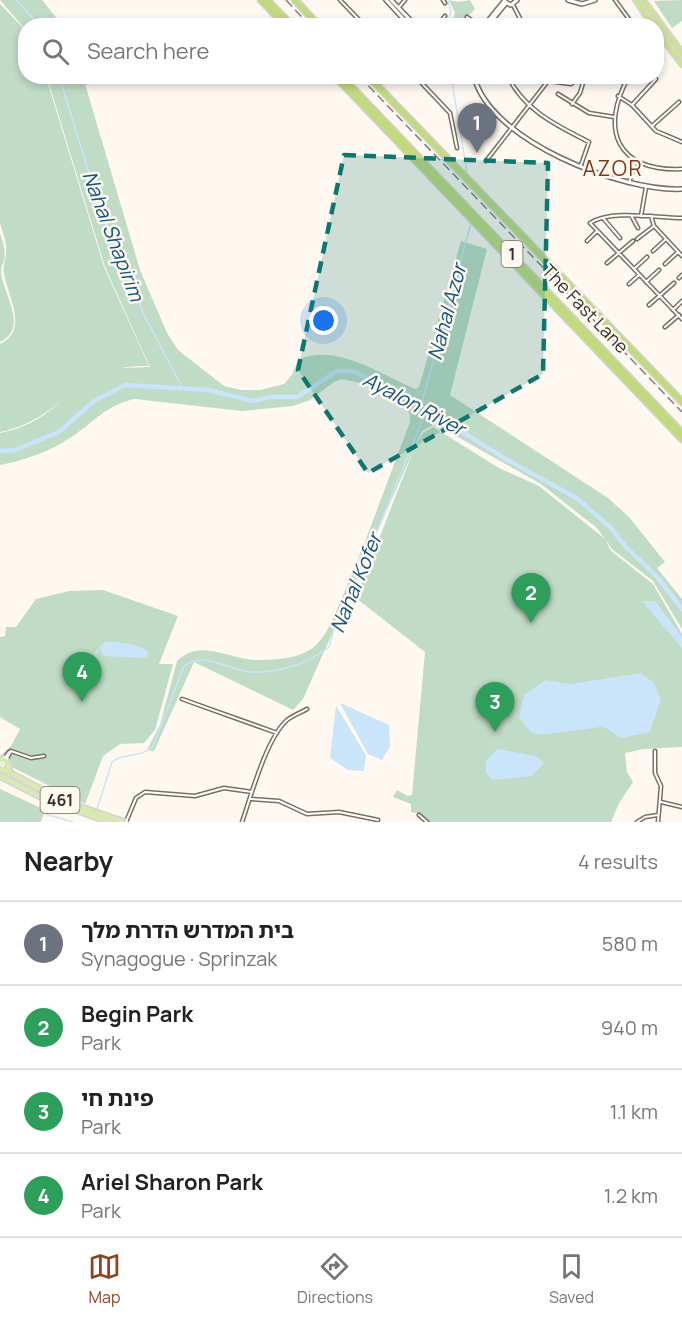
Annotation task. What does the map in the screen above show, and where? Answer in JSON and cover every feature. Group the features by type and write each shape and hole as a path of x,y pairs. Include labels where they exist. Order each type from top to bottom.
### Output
{"highway":[{"path":"261,0 278,18"},
{"path":"267,0 284,18"},
{"path":"295,0 312,18"},
{"path":"636,0 648,18"},
{"path":"643,0 656,18"},
{"path":"664,29 682,53"},
{"path":"664,40 682,64"},
{"name":"1","path":"343,84 682,439"},
{"name":"The Fast Lane","path":"349,84 682,433"},
{"name":"1","path":"376,84 682,402"}],"main road":[{"name":"461","path":"2,765 14,776 66,802 125,822"},
{"path":"2,765 14,776"},
{"name":"461","path":"0,776 39,796 109,822"}],"street":[{"path":"339,0 357,18"},
{"path":"386,0 405,18"},
{"path":"391,0 407,18"},
{"path":"398,7 405,0"},
{"path":"513,5 517,0"},
{"path":"568,0 582,4 595,0"},
{"path":"615,0 628,18"},
{"path":"491,18 505,1 513,5 520,18"},
{"path":"423,84 450,113 457,148"},
{"path":"477,84 486,100 513,128 580,167 646,187 682,189"},
{"path":"512,84 529,106 589,142 580,167"},
{"path":"486,161 546,84"},
{"path":"572,104 580,93 583,84"},
{"path":"625,84 618,96 614,117 619,143 636,160 661,168 682,169"},
{"path":"632,105 651,84"},
{"path":"558,94 596,116 614,117"},
{"path":"618,96 632,105 652,127 681,141"},
{"path":"652,127 679,102"},
{"path":"629,183 636,160"},
{"path":"641,216 646,187"},
{"path":"631,216 638,228"},
{"path":"682,218 631,216 603,218 590,223 682,319"},
{"path":"651,216 654,226 682,256"},
{"path":"603,218 620,238"},
{"path":"607,263 654,226"},
{"path":"587,241 597,231"},
{"path":"653,251 666,239"},
{"path":"665,264 678,252"},
{"path":"633,270 647,256"},
{"path":"646,282 659,270"},
{"path":"629,284 639,275"},
{"path":"649,305 674,283"},
{"path":"673,310 682,301"},
{"path":"665,327 679,315"},
{"path":"182,699 277,733"},
{"path":"242,822 277,733 286,720 307,709"},
{"path":"2,765 11,751 31,758 44,756"},
{"path":"655,751 655,773 661,786 658,822"},
{"path":"125,822 136,798 144,792 195,796 224,788 252,792"},
{"path":"250,798 279,801 307,814 339,812 378,820"},
{"path":"661,802 682,807"},
{"path":"419,815 427,822"},
{"path":"638,822 645,817 658,815"}],"highlighted area":[{"path":"344,155 548,163 543,374 368,473 298,370"}],"green space":[{"path":"0,0 42,0 56,18 18,18 18,21"},
{"path":"449,0 458,2 470,0 475,9 467,18 453,18 455,13"},
{"path":"682,0 682,21 672,28 654,1"},
{"path":"0,4 18,23 18,84 48,84 104,267 149,366 125,367 104,373 87,382 41,416 0,432 0,344 9,338 14,330 15,321 4,273 6,249 0,223"},
{"path":"49,84 85,84 140,270 167,333 178,350 224,386 241,390 260,390 284,384 292,375 298,360 327,355 358,362 415,389 419,387 461,241 487,249 450,395 608,498 629,517 665,562 657,568 682,599 682,629 653,581 612,549 605,540 611,551 653,584 682,634 682,747 644,749 625,753 627,772 633,782 619,803 611,822 429,822 421,814 411,812 411,804 393,797 397,790 408,796 412,795 425,652 356,598 414,449 303,699 293,710 194,662 154,751 147,750 160,725 177,661 186,654 205,650 245,659 279,659 310,650 321,640 332,620 361,551 410,422 410,415 405,407 365,384 342,379 334,382 310,400 293,406 242,411 135,399 109,409 56,446 29,458 0,465 0,433 32,422 44,415 86,382 106,371 150,367 105,267","holes":["435,424 541,484 597,528 605,539 539,486 499,468 433,427 423,433 415,446 422,431"]},
{"path":"0,233 5,253 1,269 2,278 14,318 9,335 0,342"},
{"path":"103,590 178,616 159,664 173,664 155,730 144,743 120,744 103,756 85,804 0,761 0,756 11,746 20,729 0,717 0,637 5,636 6,627 16,627 36,599 69,591"},
{"path":"0,789 45,810 41,822 0,822"}],"water":[{"path":"642,601 655,601 682,637 682,648"},
{"path":"106,641 137,646 147,651 148,658 104,656 99,647"},
{"path":"641,673 654,683 661,699 650,732 621,738 601,727 540,735 531,732 519,718 524,695 545,680 571,684"},
{"path":"340,703 389,725 390,746 382,760 368,754"},
{"path":"336,706 366,755 364,771 348,770 330,758"},
{"path":"497,749 536,756 544,763 532,776 492,780 486,773 486,761"}],"waterway":[{"name":"Nahal Shapirim","path":"16,0 33,18"},
{"name":"Nahal Azor","path":"448,0 451,11 449,18"},
{"name":"Nahal Shapirim","path":"61,84 102,215 135,288 143,313 183,389"},
{"name":"Nahal Azor","path":"452,84 467,172"},
{"name":"Nahal Azor","path":"421,406 471,223"},
{"name":"Ayalon River","path":"0,451 15,450 59,432 94,401 125,385 208,390 253,401 271,397 297,397 337,371 353,371 421,406 504,458 578,499 611,528 625,546 658,578 682,609"},
{"name":"Nahal Kofer","path":"97,809 112,762 144,752 153,746 184,666 200,660 243,671 272,671 302,663 329,647 334,629 350,598 427,409"},
{"path":"95,654 99,649"},
{"name":"Nahal Kofer","path":"46,814 73,822"}],"railway":[{"path":"286,0 303,18"},
{"path":"367,84 682,412"}],"place":[{"name":"בית המדרש הדרת מלך","path":"477,153"},
{"name":"Begin Park","path":"531,623"},
{"name":"Ariel Sharon Park","path":"82,702"},
{"name":"פינת חי","path":"495,732"}],"district":[{"name":"AZOR","path":"613,169"}]}
